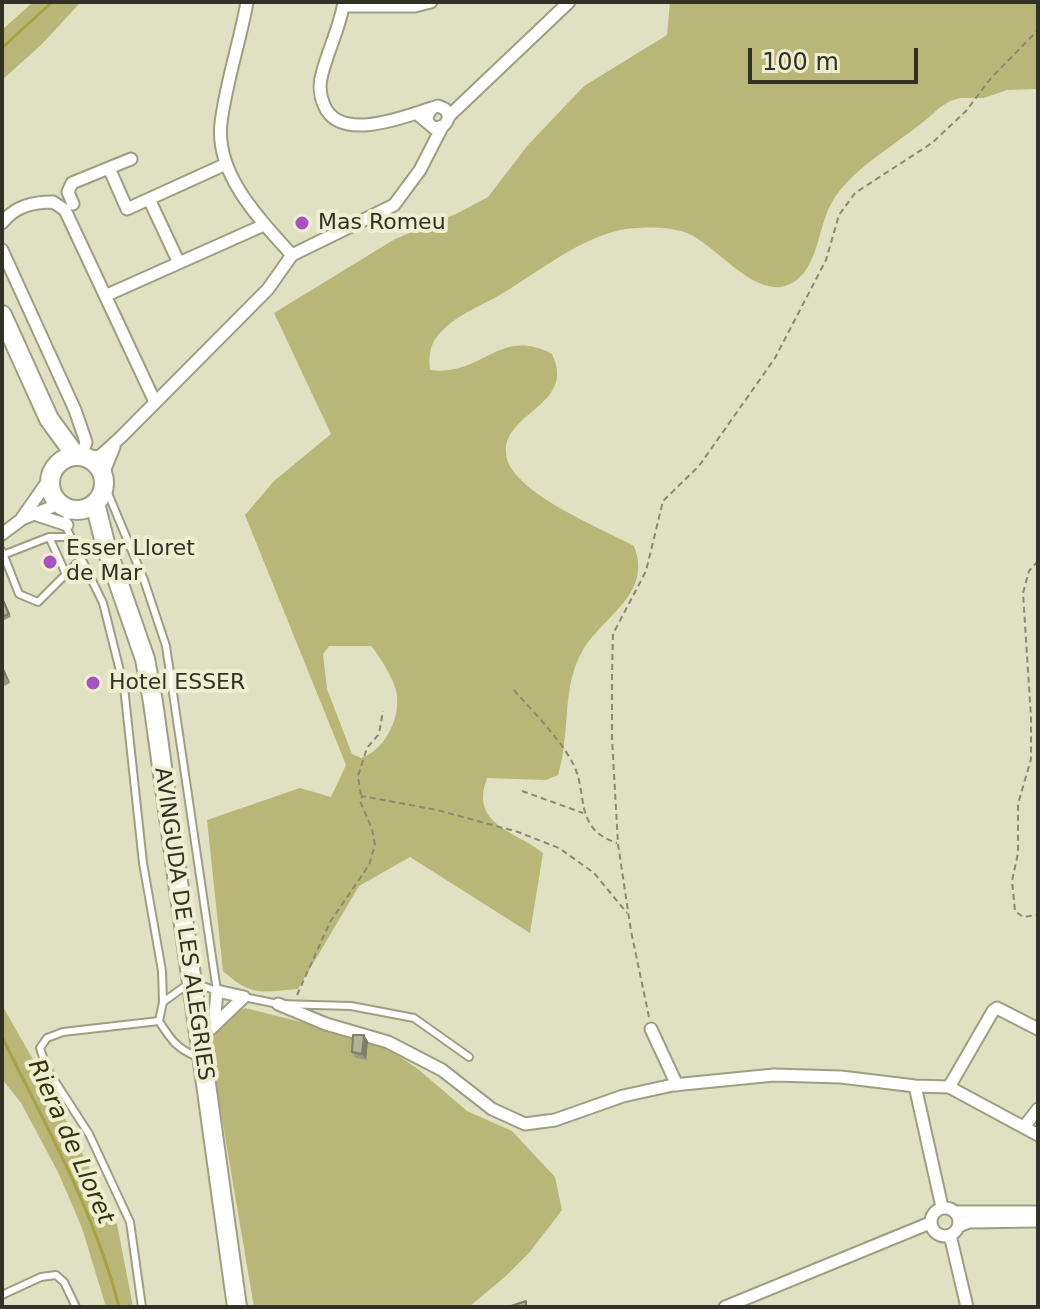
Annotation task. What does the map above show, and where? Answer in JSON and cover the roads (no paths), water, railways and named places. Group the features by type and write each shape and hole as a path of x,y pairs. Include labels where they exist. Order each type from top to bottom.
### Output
{"main road":[{"path":"2,315 49,419 56,446 52,493 67,516 95,503 104,480 96,463 82,457 49,419"},
{"path":"53,472 66,458 82,457"},
{"name":"AVINGUDA DE LES ALEGRIES","path":"95,503 106,547 145,659 237,1307"},
{"name":"AVINGUDA DE LES ALEGRIES","path":"67,516 106,547"}],"street":[{"path":"247,2 221,125 226,164 264,225 292,255"},
{"path":"2,250 75,410 86,442 82,457 100,456 268,289 292,255 394,205 414,179 440,120 438,106 360,126 344,125 332,119 325,108 321,96 321,77 344,4 415,6 431,2"},
{"path":"440,120 464,102 569,2"},
{"path":"416,113 440,120"},
{"path":"131,159 70,185 68,192 70,211 155,402"},
{"path":"109,168 127,209 226,164"},
{"path":"149,199 179,263"},
{"path":"2,223 8,214 25,205 53,202 70,211"},
{"path":"107,295 264,225"},
{"path":"104,480 110,453 121,437"},
{"path":"2,534 28,516 53,472"},
{"path":"28,516 67,516"},
{"path":"28,516 67,516"},
{"path":"214,1026 217,991 244,997"},
{"path":"200,1049 214,1026 244,997"},
{"path":"278,1004 326,1024 388,1042 442,1070 492,1109 525,1124 555,1120 623,1096 677,1085 774,1075 841,1077 949,1087 1038,1135"},
{"path":"949,1087 997,1008 1038,1029"},
{"path":"651,1029 677,1085"},
{"path":"915,1086 942,1207"},
{"path":"1024,1127 1038,1109"},
{"path":"1038,1212 956,1212 942,1207 932,1214 930,1223 933,1231 941,1235 969,1222 1038,1221"},
{"path":"956,1212 954,1231 967,1307"},
{"path":"725,1307 754,1302 930,1223"}],"lane":[{"path":"104,480 144,580 166,646 217,991 191,982 163,1002"},
{"path":"67,516 49,537 3,553 19,594 38,602 81,559"},
{"path":"67,516 81,559 103,603 124,687 143,863 162,971 163,1002 159,1021 172,1043 181,1051 200,1049"},
{"path":"49,537 65,572"},
{"path":"244,997 278,1004 351,1006 414,1018 469,1057"},
{"path":"142,1307 130,1222 89,1134 47,1069 40,1048 47,1038 63,1032 159,1021"},
{"path":"2,1295 41,1277 56,1275 64,1282 76,1307"}],"waterway":[{"path":"2,48 52,2"},
{"name":"Riera de Lloret","path":"2,1037 83,1203 119,1307"}],"place":[{"name":"Mas Romeu","path":"302,223"},
{"name":"Esser Lloret de Mar","path":"50,562"},
{"name":"Hotel ESSER","path":"93,683"}]}
